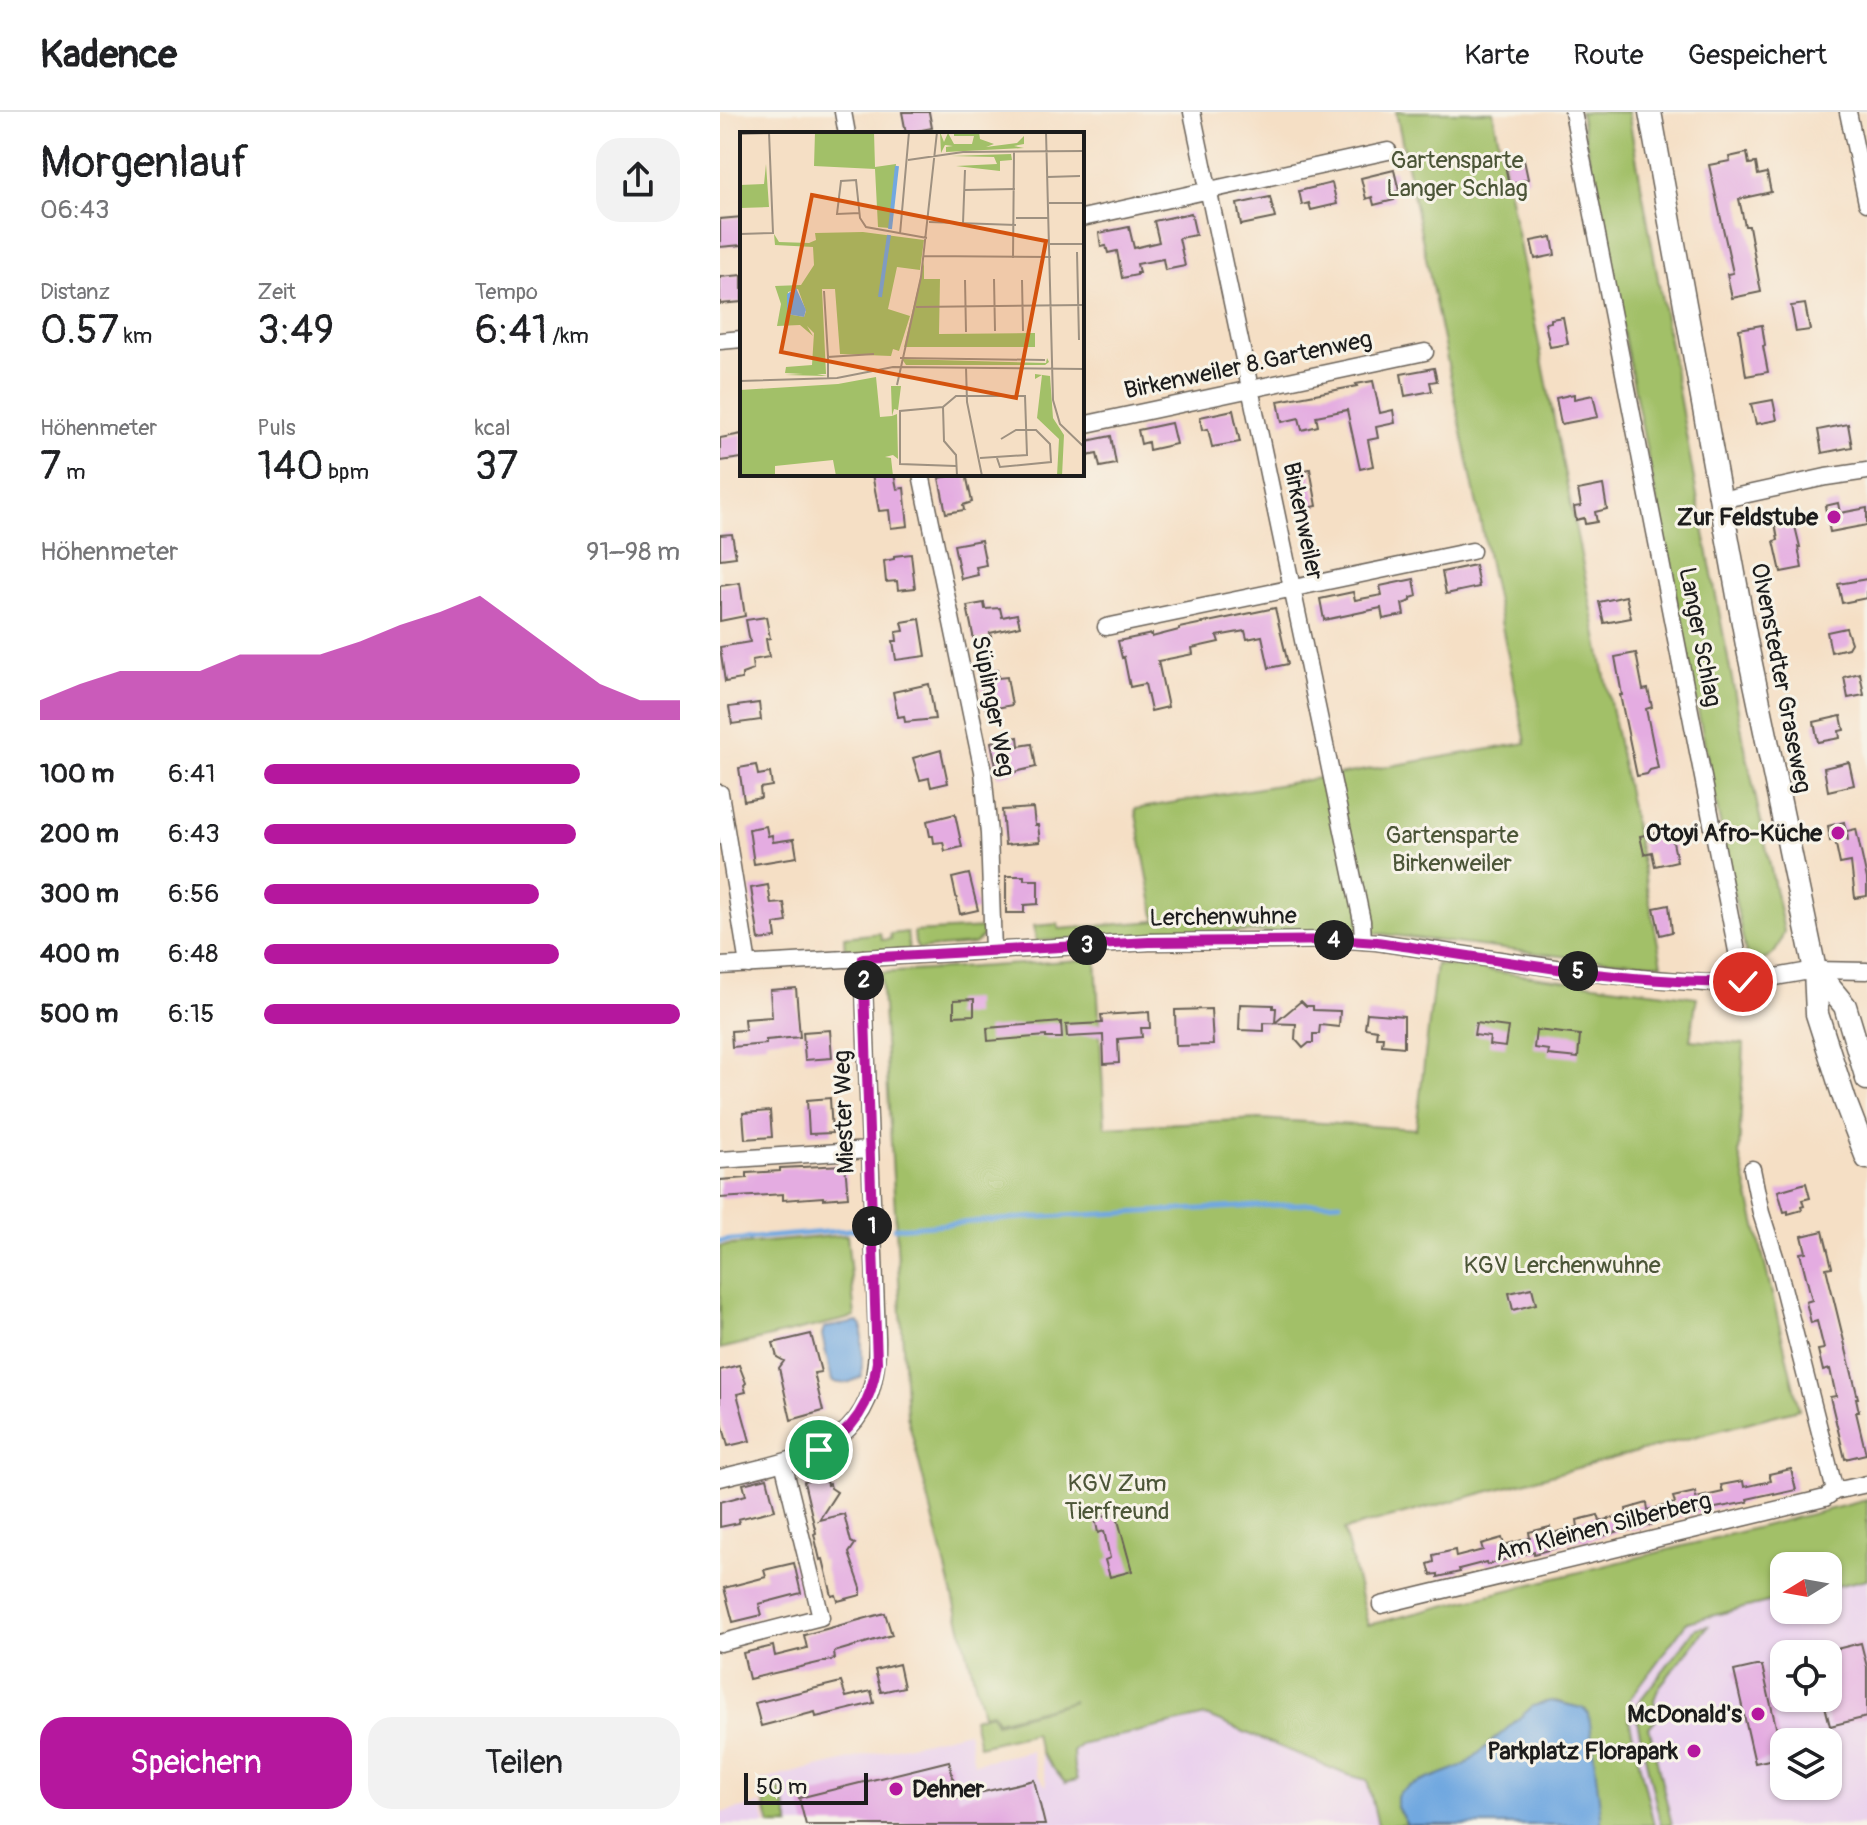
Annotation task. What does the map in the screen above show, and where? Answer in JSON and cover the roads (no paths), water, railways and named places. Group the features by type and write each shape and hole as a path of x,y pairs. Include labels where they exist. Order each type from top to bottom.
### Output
{"main road":[{"name":"Olvenstedter Graseweg","path":"1650,112 1747,645 1815,970 1817,1014 1867,1158"},
{"name":"Olvenstedter Graseweg","path":"1815,970 1845,1006 1867,1079"}],"street":[{"path":"843,112 847,132"},
{"name":"Birkenweiler","path":"1192,112 1362,921 1363,941"},
{"name":"Langer Schlag","path":"1573,112 1743,982"},
{"path":"1848,112 1867,203"},
{"path":"1084,218 1388,151"},
{"path":"720,341 740,339"},
{"name":"Birkenweiler 8.Gartenweg","path":"1084,425 1425,352"},
{"path":"1720,500 1867,471"},
{"name":"Süplinger Weg","path":"921,476 983,771 989,834 993,951"},
{"path":"1106,627 1472,551"},
{"path":"720,793 748,965"},
{"name":"Lerchenwuhne","path":"720,966 1149,942 1363,941 1640,978 1706,983 1743,982 1815,970 1867,971"},
{"name":"Miester Weg","path":"783,1462 813,1453 849,1428 865,1406 874,1381 878,1350 863,958"},
{"path":"720,1160 869,1150"},
{"path":"1752,1169 1835,1491"},
{"path":"720,1478 783,1462 821,1617 720,1643"},
{"name":"Am Kleinen Silberberg","path":"1381,1605 1825,1498 1835,1491 1867,1484"}],"water":[{"path":"858,1322 862,1326 862,1376 847,1383 832,1381 822,1335 824,1328"},
{"path":"1551,1701 1582,1708 1589,1714 1601,1825 1407,1825 1397,1807 1400,1792 1465,1765 1533,1706"}],"waterway":[{"path":"895,1228 1023,1218 1340,1202"},
{"path":"720,1241 861,1229"}],"place":[{"name":"Zur Feldstube","path":"1834,517"},
{"name":"Otoyi Afro-Küche","path":"1838,833"},
{"name":"McDonald's","path":"1758,1714"},
{"name":"Parkplatz Florapark","path":"1694,1751"},
{"name":"Dehner","path":"896,1789"}],"park label":[{"name":"Gartensparte Langer Schlag","path":"1457,174"},
{"name":"Gartensparte Birkenweiler","path":"1452,849"},
{"name":"KGV Lerchenwuhne","path":"1562,1265"},
{"name":"KGV Zum Tierfreund","path":"1117,1497"}]}
